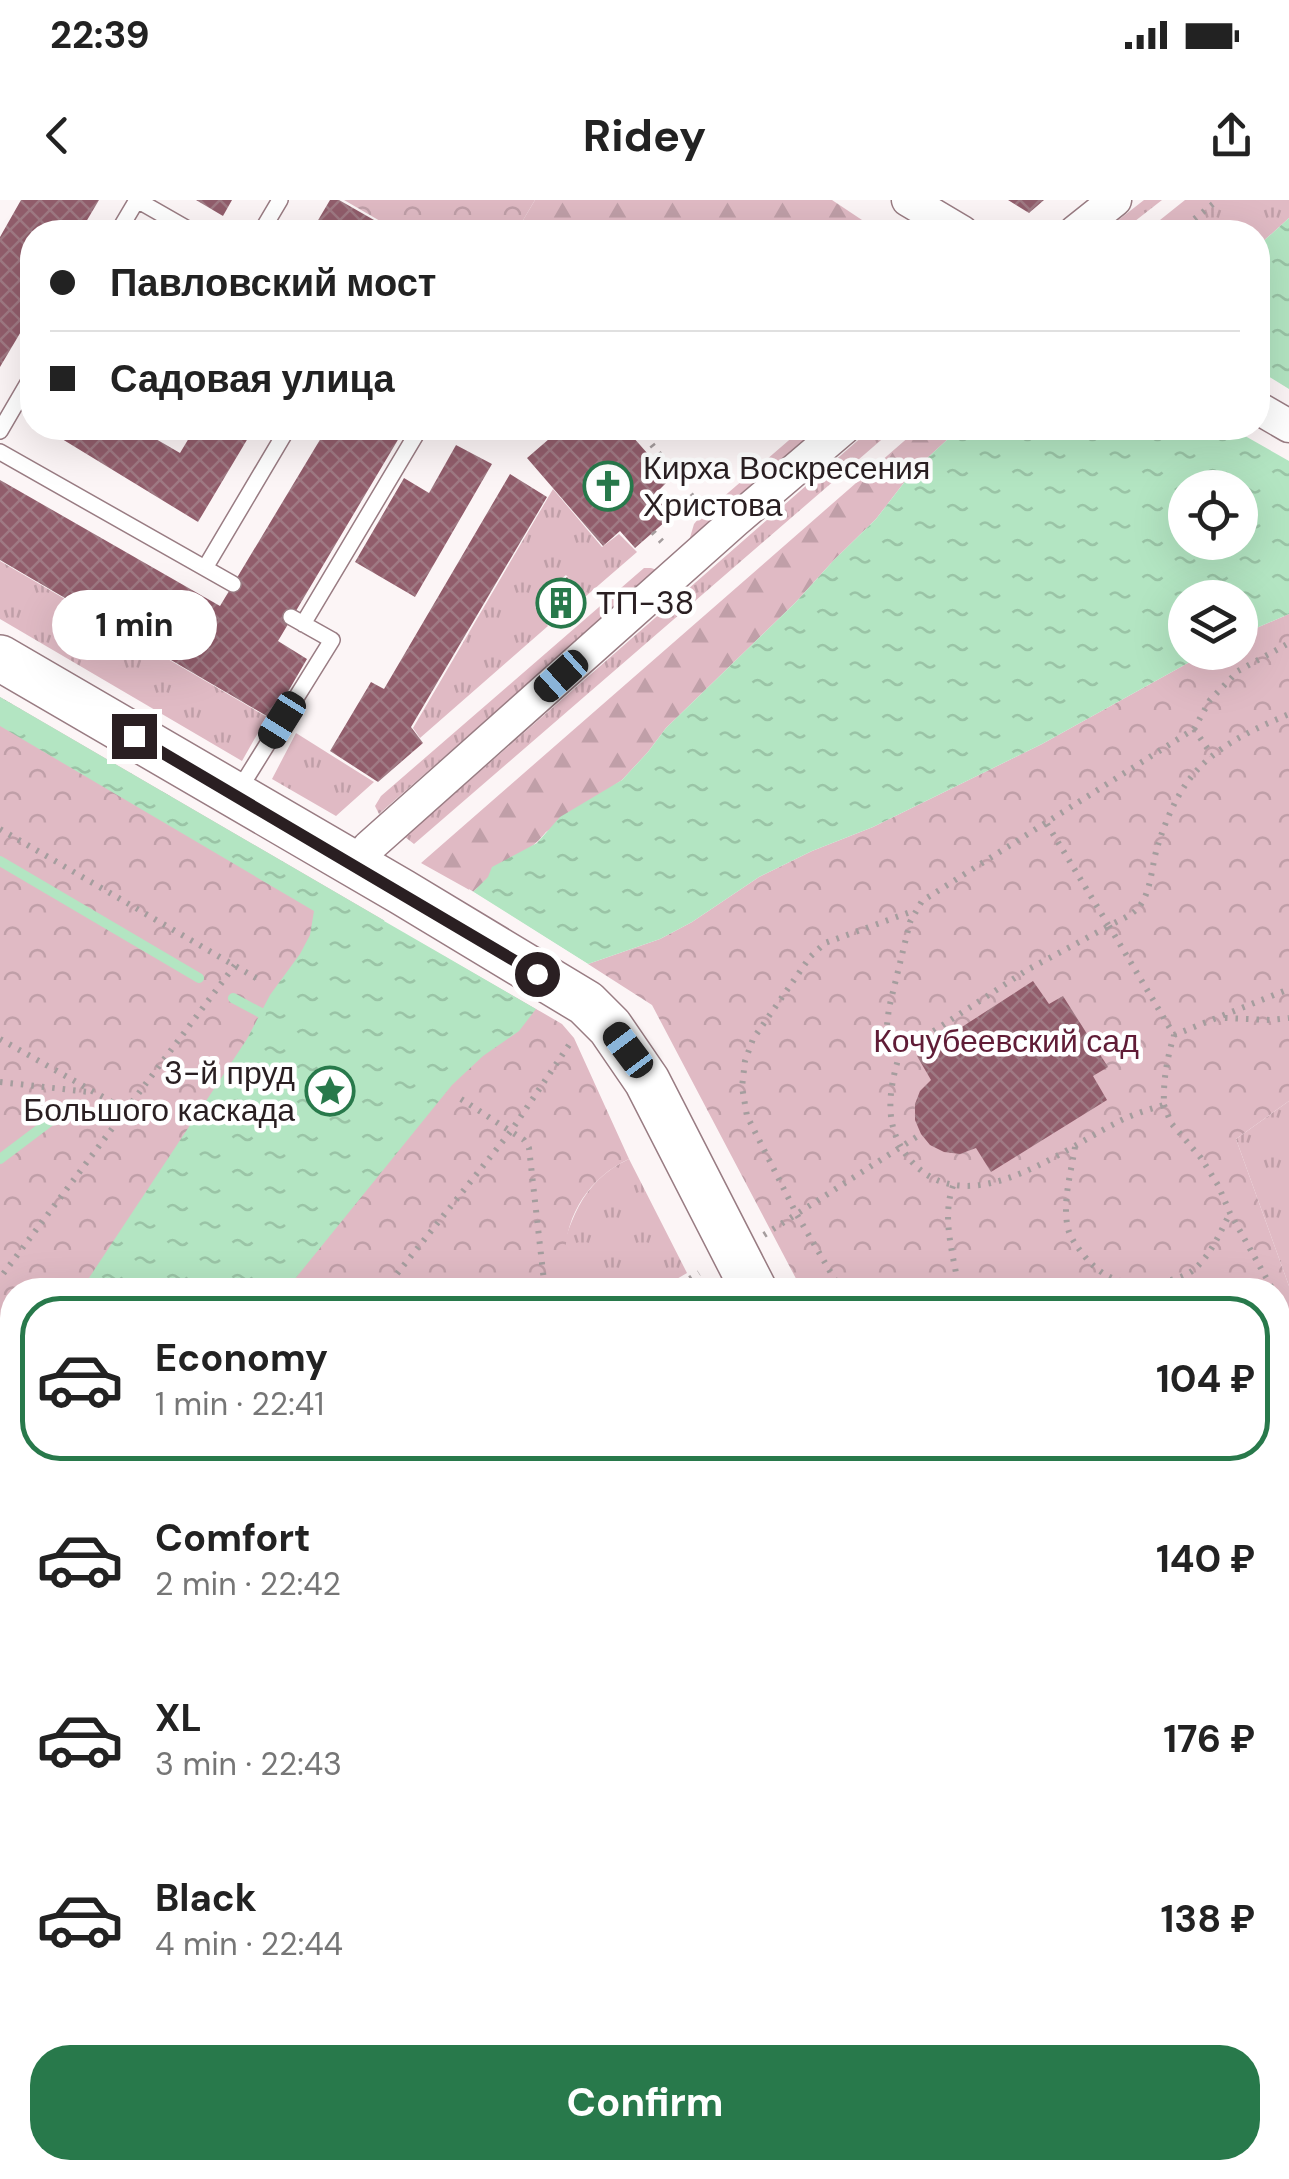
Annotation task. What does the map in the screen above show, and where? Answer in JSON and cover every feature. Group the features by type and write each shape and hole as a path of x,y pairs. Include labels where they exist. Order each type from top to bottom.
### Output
{"main road":[{"path":"0,658 402,892 598,1013 647,1081 748,1278"}],"street":[{"path":"908,200 942,220"},
{"path":"1090,220 1115,200"},
{"path":"354,865 431,792 830,440"}],"lane":[{"path":"125,220 137,200 172,220"},
{"path":"0,431 20,397"},
{"path":"205,568 281,440"},
{"path":"234,796 332,640 297,621 412,440"},
{"path":"0,452 233,584"}],"path":[{"path":"1193,220 1218,200"},
{"path":"649,440 702,508"},
{"path":"653,532 666,546"},
{"path":"900,1053 890,1038 889,1008 914,911 922,900 1194,729 1210,700 1238,671 1289,643"},
{"path":"1164,1105 1127,1118 1010,1179 980,1186 954,1186 914,1165 901,1148 889,1096 900,1053 1027,970 1136,910 1145,897 1158,845 1190,778 1212,754 1289,714"},
{"path":"1194,729 1212,754"},
{"path":"1046,824 1174,1036"},
{"path":"0,829 262,981"},
{"path":"834,1278 747,1116 742,1087 745,1061 754,1039 810,956 824,943 914,911"},
{"path":"0,1278 236,966"},
{"path":"1265,1278 1218,1184 1171,1123 1164,1105 1164,1083 1166,1059 1174,1036 1289,989"},
{"path":"1219,1018 1289,1018"},
{"path":"0,1038 126,1110"},
{"path":"394,1278 510,1131 574,1038"},
{"path":"0,1082 95,1092"},
{"path":"461,1099 524,1140 530,1148 543,1278"},
{"path":"763,1236 921,1134"},
{"path":"1076,1146 1066,1217 1068,1230 1074,1244 1098,1272 1110,1278"},
{"path":"954,1186 948,1200 948,1220 958,1278"},
{"path":"1176,1278 1191,1272 1217,1239 1230,1213"},
{"path":"691,1278 699,1273"}],"green space":[{"path":"344,200 535,200 523,220 378,220"},
{"path":"535,200 832,200 862,220 523,220"},
{"path":"1144,200 1162,200 1136,220 1118,220"},
{"path":"1185,200 1289,200 1289,218 1270,235 1270,220 1160,220"},
{"path":"789,440 805,440 689,541 699,518"},
{"path":"858,440 881,440 414,844 405,837"},
{"path":"905,440 947,440 913,471 876,519 795,603 666,728 622,780 546,832 473,892 421,863"},
{"path":"553,489 602,547 619,534 637,552 585,597 566,575 554,585 557,589 535,607 548,626 420,738 413,728"},
{"path":"0,561 267,717 242,761 0,619"},
{"path":"644,568 657,570 379,814 375,806 381,796"},
{"name":"Кочубеевский сад","path":"1289,614 1289,1101 1236,1139 1286,1278 796,1278 652,1005 588,964 660,939 759,877 873,827 1042,744 1175,670 1258,670 1258,627"},
{"path":"0,697 562,1024 574,1038 629,1159 596,1182 574,1213 565,1250 568,1278 0,1278"},
{"path":"296,733 374,782 336,816 272,779"},
{"path":"1289,1101 1289,1278 1286,1278 1236,1139"},
{"path":"629,1159 687,1273 678,1278 555,1278 575,1214 595,1183"}],"water":[{"path":"1289,218 1289,389 1270,377 1270,235"},
{"path":"947,440 1252,440 1289,461 1289,614 1258,627 1258,580 1168,580 1168,670 1175,670 1042,744 873,827 759,877 660,939 588,964 473,892 492,867 537,843 560,817 622,780 666,728 876,519 913,471"},
{"name":"3-й пруд Большого каскада","path":"0,697 536,1009 519,1031 483,1056 452,1085 296,1278 89,1278 300,954 310,935 314,911 0,726"}],"pier":[{"path":"469,889 588,964 586,969 470,896"},
{"path":"387,916 538,1005 540,1011 384,921"}],"building":[{"path":"21,200 99,200 87,220 20,220 20,333 0,367 0,237"},
{"path":"196,200 232,200 223,216"},
{"path":"330,200 339,200 374,220 318,220"},
{"path":"1008,200 1044,200 1029,213"},
{"path":"64,440 158,440 180,453 188,440 247,440 198,522"},
{"path":"320,440 398,440 278,641 307,659 272,719 0,560 0,480 220,606"},
{"name":"Кирха Воскресения Христова","path":"548,440 636,440 670,479 656,493 674,514 635,548 620,531 603,546 527,458"},
{"path":"456,445 492,464 415,597 355,562 404,478 429,493"},
{"path":"510,474 547,497 411,727 423,743 378,782 330,751 371,682 384,689"},
{"name":"ТП-38","path":"567,577 586,599 552,626 537,607"},
{"path":"1033,981 1049,1004 1063,996 1108,1067 1093,1076 1107,1100 991,1172 976,1148 960,1154 944,1152 930,1145 921,1134 915,1120 915,1104 920,1091 931,1080 917,1056"}],"waterway":[{"path":"0,861 199,978"},
{"path":"233,998 261,1013"},
{"path":"0,1159 57,1116"}],"place":[{"name":"Кирха Воскресения Христова","path":"608,486"},
{"name":"ТП-38","path":"561,603"},
{"name":"3-й пруд Большого каскада","path":"330,1091"}],"route":[{"path":"134,736 537,974"}]}
